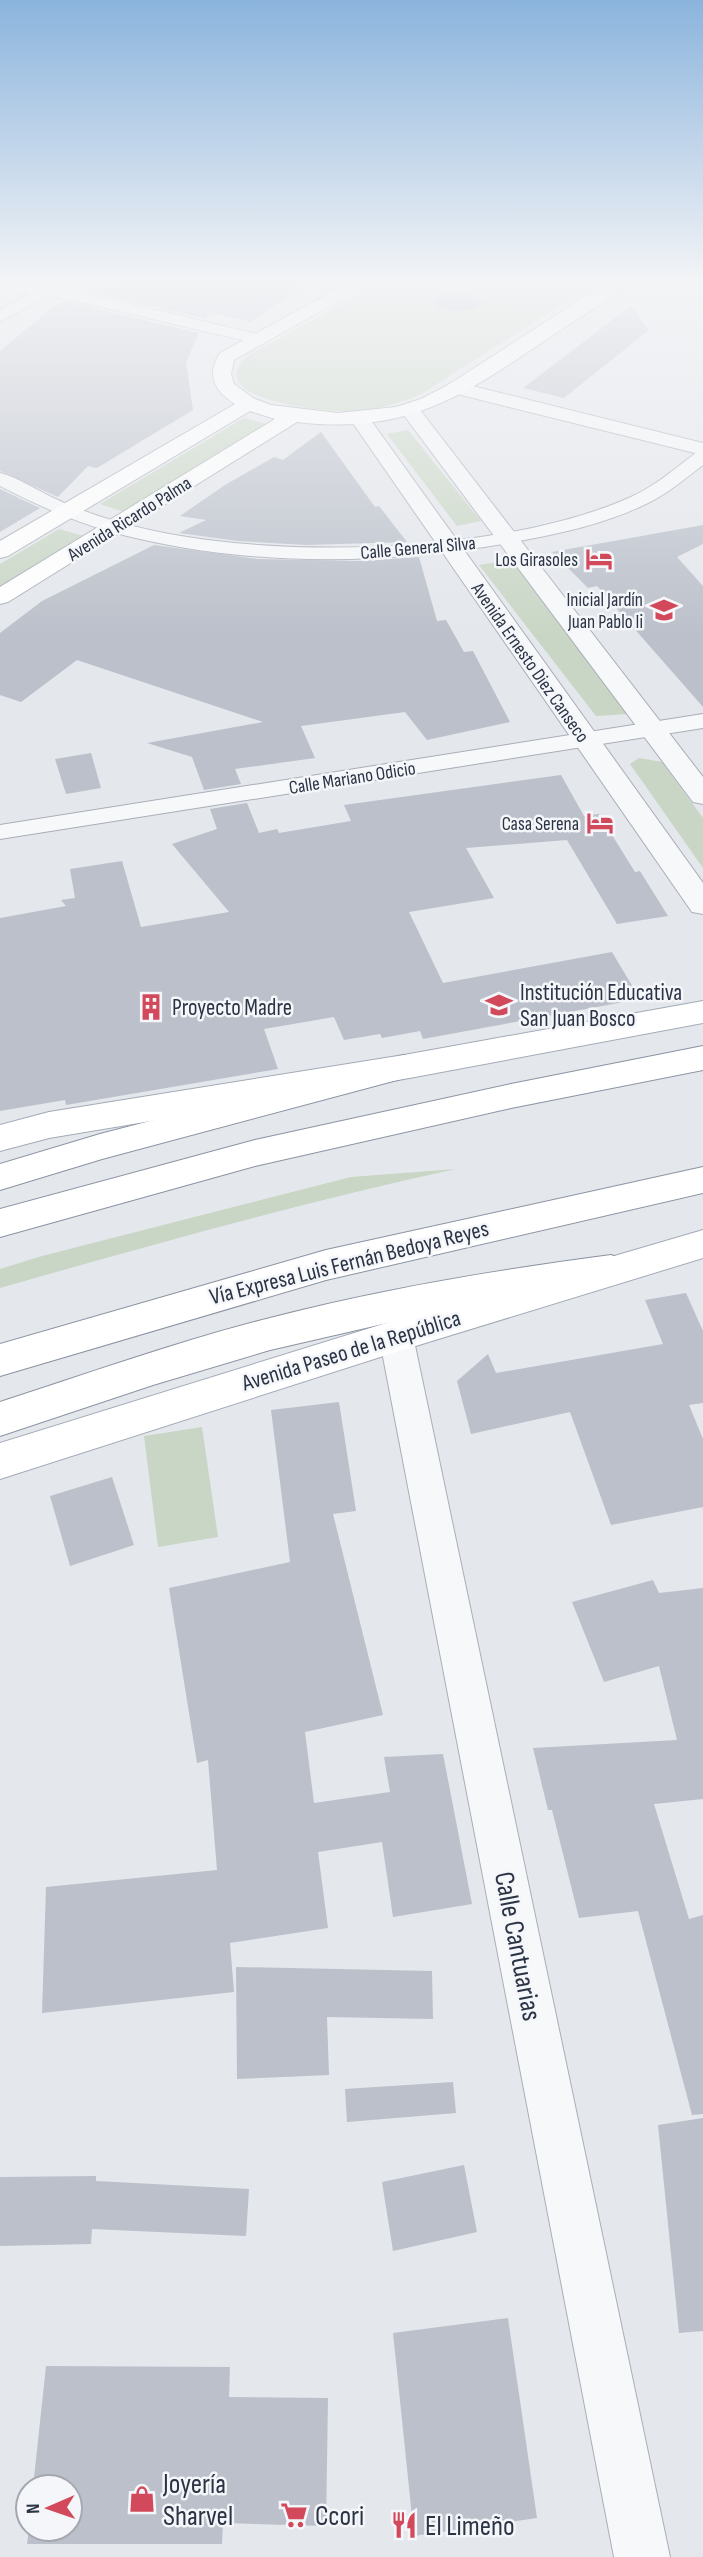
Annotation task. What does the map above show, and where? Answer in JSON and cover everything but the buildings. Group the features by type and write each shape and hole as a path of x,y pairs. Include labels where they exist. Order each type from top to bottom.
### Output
{"main road":[{"path":"240,398 249,404 293,416 360,419 410,410 434,398"},
{"name":"Avenida Ricardo Palma","path":"0,551 249,404"},
{"name":"Avenida Ricardo Palma","path":"0,597 293,416"},
{"path":"0,1138 49,1125 404,1067 703,1012"},
{"path":"0,1223 255,1153 485,1102 703,1058"},
{"path":"0,1177 100,1147 404,1067"},
{"name":"Vía Expresa Luis Fernán Bedoya Reyes","path":"0,1360 339,1262 703,1180"},
{"name":"Avenida Paseo de la República","path":"0,1461 396,1336 703,1244"},
{"path":"0,1419 307,1324 475,1290 611,1270"}],"street":[{"path":"498,398 703,449"},
{"path":"410,410 703,796"},
{"name":"Avenida Ernesto Diez Canseco","path":"360,419 703,905"},
{"name":"Calle General Silva","path":"0,479 31,498 69,512 116,527 180,540 270,551 390,552 509,537 563,525 636,501 703,456"},
{"name":"Calle Mariano Odicio","path":"0,832 703,721"},
{"name":"Calle Cantuarias","path":"396,1336 642,2557"}],"green space":[{"path":"266,398 409,398 378,408 336,411"},
{"path":"244,418 267,424 124,512 100,504"},
{"path":"408,430 481,521 457,526 387,434"},
{"path":"59,529 84,536 0,587 0,564"},
{"path":"511,560 628,714 596,716 479,565"},
{"path":"639,758 662,762 703,818 703,868 630,764"},
{"path":"456,1169 284,1210 0,1288 0,1269 42,1256 351,1177"},
{"path":"202,1427 218,1537 158,1547 144,1436"}],"place":[{"name":"Los Girasoles","path":"599,559"},
{"name":"Inicial Jardín Juan Pablo Ii","path":"664,610"},
{"name":"Casa Serena","path":"600,823"},
{"name":"Institución Educativa San Juan Bosco","path":"499,1005"},
{"name":"Proyecto Madre","path":"151,1007"},
{"name":"Joyería Sharvel","path":"142,2499"},
{"name":"Ccori","path":"294,2515"},
{"name":"El Limeño","path":"404,2525"}]}
